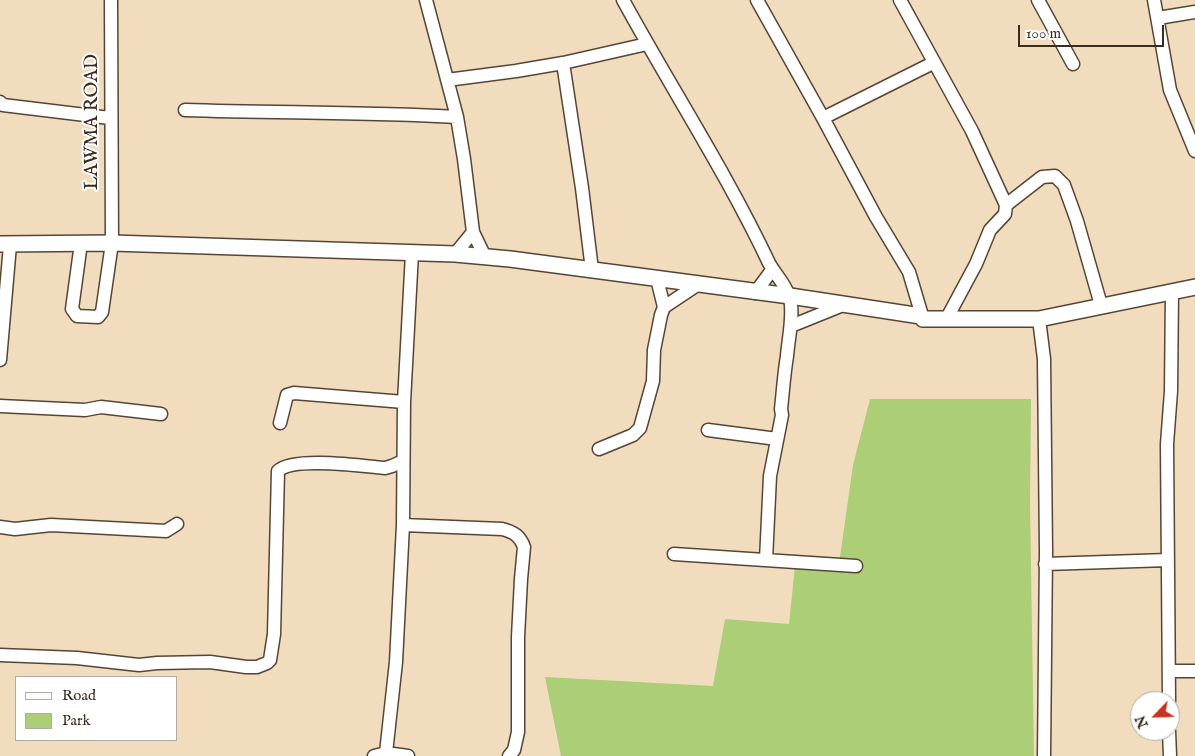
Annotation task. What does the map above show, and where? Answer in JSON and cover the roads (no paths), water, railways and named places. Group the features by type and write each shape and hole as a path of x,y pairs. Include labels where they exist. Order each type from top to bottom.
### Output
{"main road":[{"path":"5,244 112,243 455,254 790,296 921,316 923,319 1039,318 1195,287"}],"street":[{"name":"LAWMA ROAD","path":"81,243 72,309 77,316 98,317 102,312 112,243 111,0"},
{"path":"426,0 457,117 473,232 485,257"},
{"path":"623,0 716,161 747,218 772,270 790,296 791,326 785,368 782,415 770,476 766,560"},
{"path":"757,0 876,218 909,272 923,319"},
{"path":"900,0 972,131 1006,205 1006,214 990,230 976,264 947,318"},
{"path":"1038,0 1073,64"},
{"path":"1154,0 1165,73 1172,99 1195,151"},
{"path":"1158,18 1195,12"},
{"path":"447,80 563,63 647,44"},
{"path":"563,63 592,270"},
{"path":"823,118 933,63"},
{"path":"0,102 4,105 110,118"},
{"path":"185,110 279,113 385,113 457,117"},
{"path":"1006,205 1042,177 1055,176 1064,185 1077,221 1102,305"},
{"path":"455,254 473,232"},
{"path":"0,360 5,244"},
{"path":"386,753 396,662 403,525 404,402 412,253"},
{"path":"755,293 772,270"},
{"path":"599,449 634,435 640,428 653,380 657,333 664,307 657,279"},
{"path":"664,307 697,285"},
{"path":"1169,691 1167,444 1171,391 1172,291"},
{"path":"791,326 843,305"},
{"path":"1039,318 1044,359 1044,756"},
{"path":"280,423 287,395 294,393 404,402"},
{"path":"0,406 85,410 101,407 161,414"},
{"path":"708,430 777,439"},
{"path":"0,655 76,658 139,665 210,662 246,667 267,663 272,656 274,634 278,471 281,468 296,463 385,468 403,461"},
{"path":"0,527 15,528 51,525 166,531 177,524"},
{"path":"403,525 502,529 514,532 523,544 518,637 518,732 514,750 509,756"},
{"path":"674,554 856,566"},
{"path":"1045,564 1168,560"},
{"path":"1169,671 1195,671"},
{"path":"1170,741 1170,756"},
{"path":"374,756 386,753 408,756"}]}
